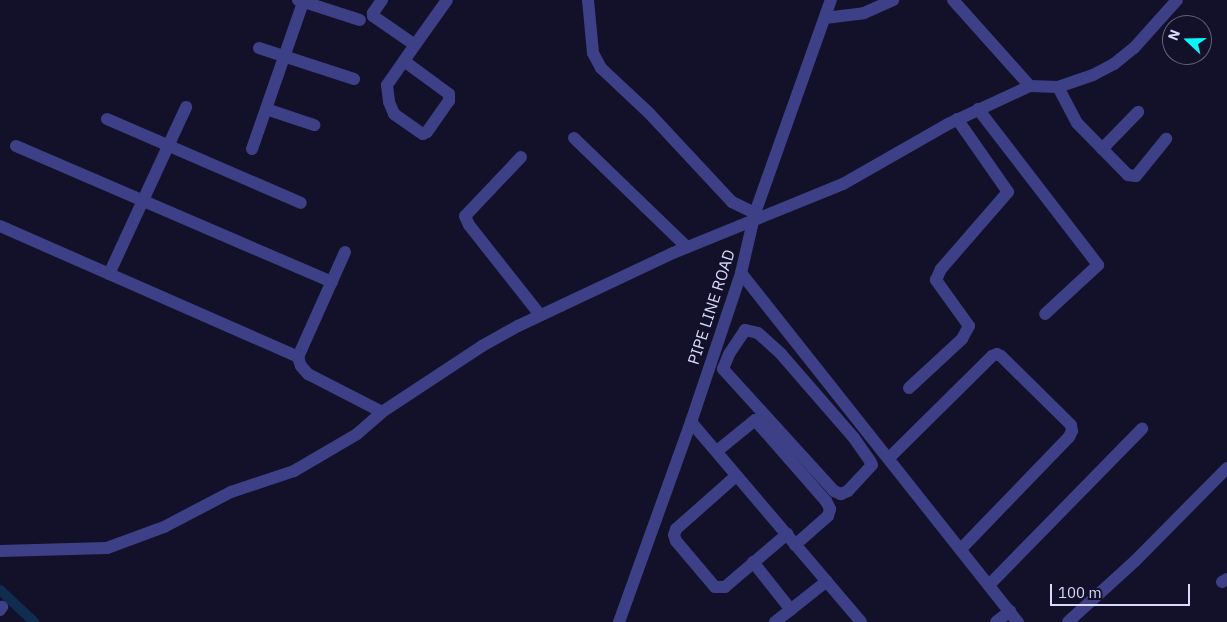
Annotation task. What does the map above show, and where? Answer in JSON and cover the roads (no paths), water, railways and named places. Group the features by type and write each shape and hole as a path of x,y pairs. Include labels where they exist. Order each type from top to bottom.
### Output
{"street":[{"path":"382,0 373,13 374,16 415,45"},
{"path":"404,61 449,94 449,102 427,132 423,134 392,112 386,94 387,85 447,0"},
{"path":"588,0 593,53 601,68 649,113 732,202 754,218"},
{"name":"PIPE LINE ROAD","path":"619,622 691,422 740,273 754,218 831,0"},
{"path":"825,18 864,13 893,0"},
{"path":"953,0 1030,86"},
{"path":"0,551 107,548 164,527 231,492 294,471 357,434 382,412 482,346 540,315 754,218 843,184 957,119 1030,86 1058,87 1093,75 1114,64 1134,48 1176,0"},
{"path":"252,149 302,1 360,20"},
{"path":"259,48 354,79"},
{"path":"1058,87 1077,124 1128,175 1136,176 1166,139"},
{"path":"109,274 186,107"},
{"path":"266,109 314,125"},
{"path":"978,109 1098,265 1045,314"},
{"path":"1102,149 1138,112"},
{"path":"107,119 301,203"},
{"path":"909,388 962,339 969,326 936,280 941,269 1008,192 957,119"},
{"path":"574,138 687,247"},
{"path":"16,146 332,282"},
{"path":"521,157 465,216 469,225 540,315"},
{"path":"0,226 298,356"},
{"path":"345,252 298,356 301,366 308,374 382,412"},
{"path":"740,273 1018,622"},
{"path":"745,330 758,333 781,354 854,438 872,465 848,492 841,494 834,490 723,369 729,354 745,330"},
{"path":"781,354 796,342"},
{"path":"889,458 992,356 997,354 1071,425 1072,431 1069,438 961,549"},
{"path":"717,451 755,420 826,501 830,509 828,516 795,545"},
{"path":"691,422 861,622"},
{"path":"854,438 866,429"},
{"path":"989,585 1142,429"},
{"path":"1068,622 1135,561 1227,468"},
{"path":"736,476 676,530 674,535 676,541 715,587 725,587 787,534"},
{"path":"753,562 791,610"},
{"path":"776,622 827,581"},
{"path":"996,622 1010,611"}],"waterway":[{"path":"0,590 34,622"}]}
